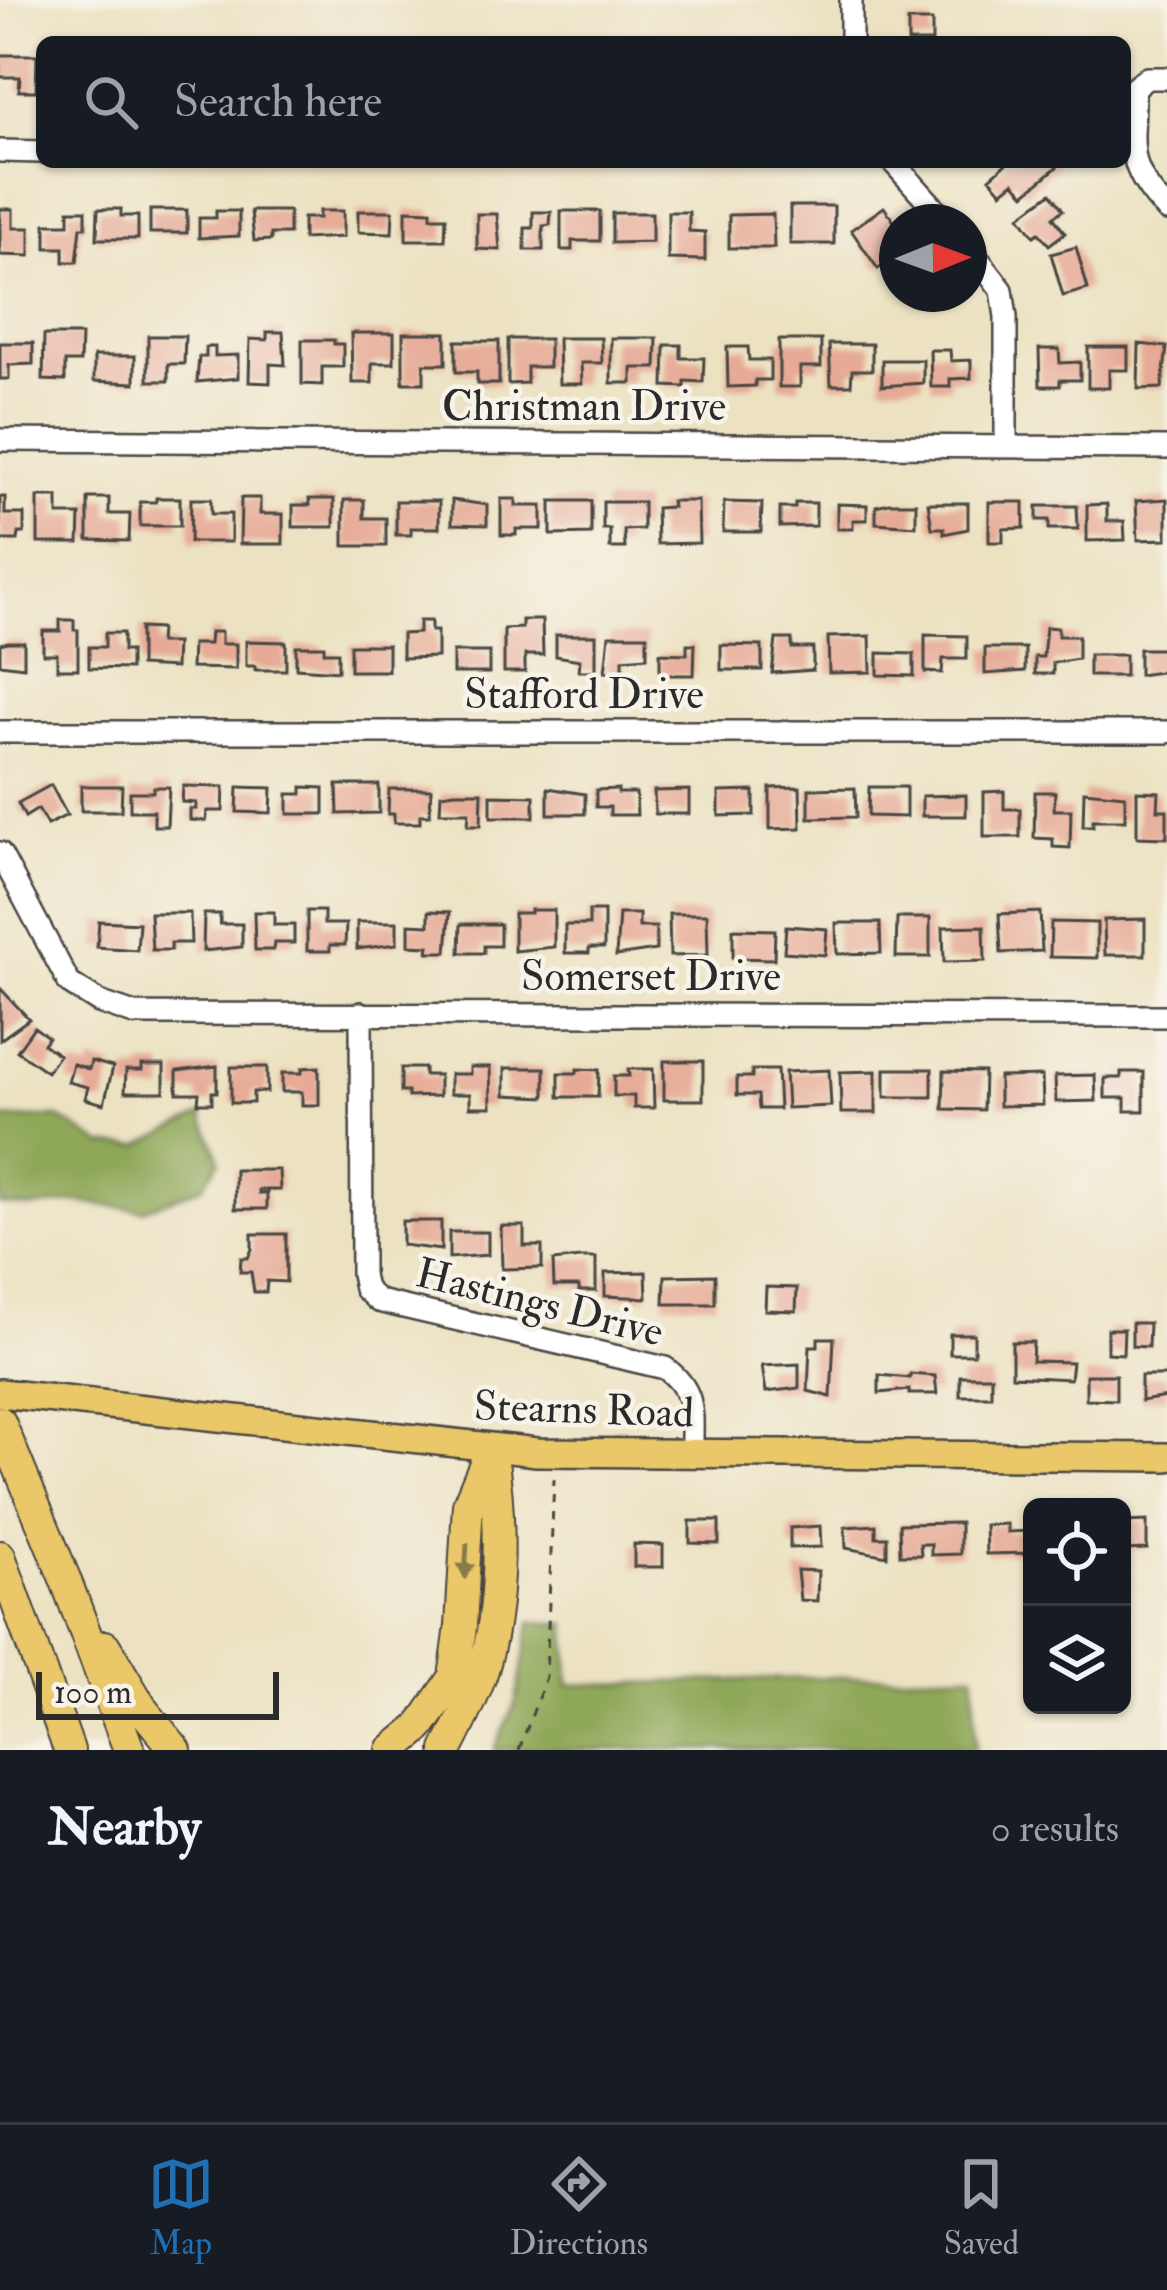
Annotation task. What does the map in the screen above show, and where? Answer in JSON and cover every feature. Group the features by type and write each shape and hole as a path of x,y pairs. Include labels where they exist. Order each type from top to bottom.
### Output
{"highway":[{"path":"0,1422 129,1750"},
{"path":"392,1750 420,1727 454,1678 468,1504 490,1449"},
{"path":"448,1750 483,1670 494,1604 499,1500 490,1449"},
{"path":"0,1556 69,1750"},
{"path":"66,1581 142,1709 176,1750"}],"main road":[{"name":"Stearns Road","path":"0,1393 490,1449 692,1456 1167,1457"}],"street":[{"path":"850,36 851,0"},
{"path":"1167,78 1147,77 1134,88 1133,161 1144,187 1167,210"},
{"path":"0,152 36,152"},
{"path":"898,168 930,204"},
{"path":"987,270 1002,290 1006,316 1006,447"},
{"name":"Christman Drive","path":"0,440 1167,448"},
{"name":"Stafford Drive","path":"0,732 1167,732"},
{"name":"Somerset Drive","path":"0,853 69,982 98,1002 134,1014 1167,1016"},
{"name":"Hastings Drive","path":"362,1013 365,1289 377,1301 664,1368 686,1384 692,1456"}],"path":[{"path":"519,1750 546,1677 554,1479"}],"green space":[{"path":"202,1115 220,1160 202,1187 143,1210 76,1202 32,1208 0,1205 0,1119 58,1117 103,1145 138,1146"},
{"path":"531,1622 567,1624 569,1685 974,1673 975,1748 494,1750 516,1701"}],"building":[{"path":"908,21 932,21 932,36 908,36"},
{"path":"0,55 36,55 36,91 19,91 20,77 0,77"},
{"path":"1001,168 1056,168 1025,194 1014,182 1002,192 990,178"},
{"path":"1051,193 1063,210 1053,217 1065,233 1049,245 1039,233 1034,236 1020,216"},
{"path":"790,206 834,206 834,244 790,244"},
{"path":"0,209 13,209 13,228 30,228 30,256 0,255"},
{"path":"98,209 121,209 121,216 138,216 138,239 97,239"},
{"path":"69,210 86,210 77,262 64,262 64,248 46,248 46,224 69,224"},
{"path":"150,210 187,210 187,233 150,233"},
{"path":"406,210 446,217 445,240 406,240"},
{"path":"879,210 878,269 851,230"},
{"path":"216,211 239,211 239,236 199,238 199,218 216,218"},
{"path":"251,211 289,211 289,234 254,241"},
{"path":"319,211 343,211 343,237 303,239 303,218 319,218"},
{"path":"358,211 393,211 392,233 358,232"},
{"path":"561,211 600,211 600,241 572,241 572,250 561,250"},
{"path":"533,212 551,212 550,225 543,226 543,250 525,250 525,228 533,228"},
{"path":"668,212 689,212 689,231 705,232 705,260 668,259"},
{"path":"612,213 652,213 652,242 612,243"},
{"path":"477,214 497,214 500,250 477,249"},
{"path":"773,214 774,248 729,248 729,215"},
{"path":"1076,247 1088,289 1063,296 1051,254"},
{"path":"267,332 283,332 285,365 270,364 270,383 249,382 250,339 267,340"},
{"path":"351,333 394,333 394,363 372,363 372,383 352,383"},
{"path":"403,333 446,333 446,364 424,364 424,383 403,383"},
{"path":"44,335 81,335 80,362 65,362 65,381 43,380"},
{"path":"148,336 185,336 184,364 168,364 168,381 148,381"},
{"path":"558,338 601,338 602,363 581,363 582,384 559,384"},
{"path":"611,338 657,338 656,368 632,368 632,383 611,383"},
{"path":"508,339 549,339 549,367 527,367 527,383 508,384"},
{"path":"302,340 343,344 343,367 322,367 322,385 302,384"},
{"path":"779,340 821,340 821,367 800,367 800,387 779,387"},
{"path":"456,341 499,341 499,384 477,384 477,372 456,372"},
{"path":"0,343 33,343 33,364 9,365 9,379 0,379"},
{"path":"829,344 872,344 872,370 852,370 851,385 831,385"},
{"path":"1139,344 1167,347 1162,388 1138,389"},
{"path":"665,345 681,345 681,358 704,358 703,382 664,386"},
{"path":"206,347 215,347 215,356 238,355 238,378 197,382 199,357 206,357"},
{"path":"727,347 748,347 749,360 770,360 770,380 728,387"},
{"path":"1088,347 1128,347 1128,370 1109,370 1109,388 1088,388"},
{"path":"1039,349 1059,349 1060,363 1080,362 1080,380 1040,386"},
{"path":"930,350 950,350 951,361 971,360 971,378 950,379 950,387 931,387"},
{"path":"94,356 135,356 135,383 94,381"},
{"path":"882,360 923,360 923,383 882,386"},
{"path":"0,497 5,497 5,514 24,514 24,533 19,533 18,540 0,540"},
{"path":"38,497 58,497 58,515 80,515 79,543 38,543"},
{"path":"88,498 109,498 109,514 130,514 129,541 88,540"},
{"path":"156,498 180,498 180,526 140,526 140,502 156,502"},
{"path":"241,498 260,498 260,514 283,514 283,544 240,544"},
{"path":"191,499 211,499 211,514 231,514 231,542 190,542"},
{"path":"309,499 334,499 334,527 293,527 293,505 310,505"},
{"path":"501,499 516,499 516,506 542,506 542,529 516,529 516,535 501,535"},
{"path":"1167,499 1167,539 1138,540 1136,501"},
{"path":"344,500 364,500 364,518 386,518 386,546 344,546"},
{"path":"452,500 487,505 487,525 452,524"},
{"path":"396,501 439,501 439,528 411,528 411,535 396,535"},
{"path":"551,501 591,501 591,534 551,535"},
{"path":"671,501 698,501 699,543 657,544 656,508 672,507"},
{"path":"603,502 643,502 643,529 624,530 625,548 610,548 610,529 603,529"},
{"path":"724,502 762,503 761,532 723,532"},
{"path":"989,502 1024,502 1024,528 1003,529 1003,542 989,542"},
{"path":"795,503 816,503 816,526 780,527 780,508 795,508"},
{"path":"916,503 916,526 876,523 876,506"},
{"path":"928,503 968,503 968,529 944,534 944,528 932,528"},
{"path":"837,504 867,505 867,520 853,520 853,529 837,529"},
{"path":"1107,504 1107,521 1124,521 1125,540 1087,541 1087,505"},
{"path":"1037,506 1077,506 1078,529 1049,529 1049,520 1037,520"},
{"path":"60,620 74,620 74,630 78,630 78,669 57,669 57,654 43,654 43,631 60,631"},
{"path":"522,620 542,620 543,655 525,655 525,672 504,672 504,629 522,628"},
{"path":"419,621 431,621 431,631 437,631 437,657 402,658 402,634 419,633"},
{"path":"1046,627 1058,628 1058,636 1078,636 1078,659 1053,663 1053,674 1035,674 1035,657 1043,657"},
{"path":"140,628 160,629 159,643 176,643 175,668 140,666"},
{"path":"210,632 221,632 221,644 236,644 236,669 191,668 192,644 209,644"},
{"path":"105,633 123,633 130,669 89,668 89,647 105,647"},
{"path":"556,635 596,635 596,671 579,671 580,660 556,656"},
{"path":"609,635 647,635 647,657 623,659 623,672 605,672"},
{"path":"925,635 967,636 967,659 943,659 942,673 925,672"},
{"path":"870,636 871,672 829,673 828,637"},
{"path":"776,639 792,639 792,648 813,648 813,670 772,673"},
{"path":"246,641 286,642 286,670 246,666"},
{"path":"24,642 24,667 0,664 0,644"},
{"path":"687,644 695,644 694,675 660,675 660,653 687,654"},
{"path":"350,645 388,645 388,671 350,671"},
{"path":"721,645 762,646 762,670 721,670"},
{"path":"296,646 324,646 324,652 338,652 338,671 296,668"},
{"path":"985,648 1025,648 1025,671 985,674"},
{"path":"1139,649 1167,649 1167,671 1139,675"},
{"path":"453,652 489,652 489,673 453,673"},
{"path":"878,653 914,654 914,676 878,675"},
{"path":"1089,655 1125,655 1125,676 1089,676"},
{"path":"51,785 67,815 47,825 38,809 25,817 18,803"},
{"path":"337,785 379,785 379,813 338,814"},
{"path":"81,786 122,786 121,811 81,811"},
{"path":"183,786 224,787 223,811 207,811 206,821 190,820 190,809 196,809 196,803 182,802"},
{"path":"154,787 169,787 167,826 154,826 154,811 130,811 130,792 153,792"},
{"path":"238,787 272,788 271,813 237,812"},
{"path":"302,787 324,788 324,814 288,814 288,794 302,794"},
{"path":"800,787 801,828 770,829 770,788"},
{"path":"869,787 906,787 906,817 868,816"},
{"path":"548,788 585,794 585,814 548,814"},
{"path":"855,788 856,817 809,818 809,789"},
{"path":"389,789 431,789 430,815 420,815 420,823 394,823 394,814 388,814"},
{"path":"618,789 618,793 636,793 637,815 610,815 610,807 596,807 596,790"},
{"path":"689,790 689,814 655,814 654,791"},
{"path":"754,791 754,815 719,816 719,792"},
{"path":"1004,791 1004,809 1020,809 1020,837 984,837 984,792"},
{"path":"1084,791 1125,795 1125,820 1093,820 1093,826 1083,826"},
{"path":"1137,791 1159,792 1158,810 1167,810 1167,838 1137,837"},
{"path":"482,792 481,825 468,825 469,812 440,812 441,794"},
{"path":"1035,792 1055,792 1054,810 1071,810 1070,848 1053,847 1053,839 1034,838"},
{"path":"491,795 534,796 534,817 491,817"},
{"path":"966,795 966,816 922,816 922,796"},
{"path":"554,910 554,947 514,951 514,913"},
{"path":"307,911 324,911 324,924 346,924 345,945 307,951"},
{"path":"429,911 450,912 447,952 409,945 409,924 429,925"},
{"path":"589,911 604,911 604,948 565,953 565,925 589,925"},
{"path":"254,912 274,912 274,925 294,925 294,943 255,950"},
{"path":"1040,912 1042,951 1001,953 999,914"},
{"path":"150,913 190,913 191,943 152,950"},
{"path":"204,914 220,914 220,924 242,924 242,947 203,951"},
{"path":"619,914 639,914 639,927 656,927 656,950 616,956"},
{"path":"669,914 707,914 708,955 670,956"},
{"path":"897,918 930,918 930,957 896,957"},
{"path":"1145,919 1145,955 1105,955 1104,920"},
{"path":"99,921 139,923 137,950 97,947"},
{"path":"357,922 397,922 397,944 357,949"},
{"path":"1051,922 1097,923 1097,958 1050,957"},
{"path":"836,923 880,923 881,953 837,954"},
{"path":"461,924 500,924 500,946 484,946 484,953 460,953"},
{"path":"786,926 827,929 825,955 784,952"},
{"path":"984,926 985,961 944,962 943,927"},
{"path":"733,929 775,930 774,959 733,958"},
{"path":"0,988 29,1019 0,1040"},
{"path":"34,1027 48,1037 43,1044 59,1055 47,1072 17,1051"},
{"path":"91,1061 113,1067 104,1104 85,1099 88,1087 68,1082 73,1064 89,1069"},
{"path":"664,1061 703,1061 703,1100 664,1100"},
{"path":"142,1065 164,1065 164,1092 125,1092 126,1070 142,1070"},
{"path":"217,1066 212,1103 198,1103 199,1093 177,1093 177,1071"},
{"path":"231,1067 267,1067 267,1092 253,1092 253,1103 231,1103"},
{"path":"319,1067 319,1105 302,1105 302,1092 282,1092 282,1073"},
{"path":"470,1067 490,1067 491,1107 470,1107 470,1094 450,1094 450,1074 470,1074"},
{"path":"401,1068 424,1068 424,1075 439,1075 439,1096 408,1097 408,1092 401,1092"},
{"path":"505,1068 545,1068 545,1097 505,1095"},
{"path":"577,1069 599,1070 598,1097 559,1097 559,1073 577,1073"},
{"path":"628,1069 653,1069 654,1108 634,1108 634,1096 614,1096 614,1076 629,1076"},
{"path":"885,1069 932,1069 932,1097 885,1097"},
{"path":"752,1070 777,1070 779,1109 759,1109 758,1095 737,1095 737,1077 752,1077"},
{"path":"829,1070 831,1106 787,1108 785,1072"},
{"path":"876,1071 876,1113 841,1113 840,1072"},
{"path":"944,1071 984,1072 983,1110 943,1109"},
{"path":"1121,1072 1144,1072 1144,1111 1125,1111 1125,1098 1105,1098 1105,1078 1121,1078"},
{"path":"1095,1075 1096,1101 1056,1102 1055,1076"},
{"path":"1042,1076 1043,1105 999,1106 999,1077"},
{"path":"235,1170 279,1170 280,1190 259,1190 259,1194 267,1193 267,1209 235,1209"},
{"path":"402,1221 441,1221 441,1250 402,1245"},
{"path":"501,1226 524,1226 524,1246 542,1246 542,1268 502,1269"},
{"path":"449,1232 488,1232 488,1255 449,1258"},
{"path":"252,1234 286,1234 286,1282 267,1281 266,1292 254,1292 251,1272 240,1272 241,1258 248,1258 252,1249"},
{"path":"596,1258 596,1291 554,1286 553,1261"},
{"path":"646,1272 647,1298 605,1296 605,1273"},
{"path":"715,1275 715,1304 664,1304 665,1276"},
{"path":"766,1287 797,1288 796,1311 765,1310"},
{"path":"1132,1323 1149,1323 1148,1347 1132,1346"},
{"path":"1107,1329 1124,1329 1123,1354 1107,1353"},
{"path":"950,1334 974,1334 974,1354 950,1354"},
{"path":"818,1338 834,1338 831,1397 808,1391 810,1346 818,1346"},
{"path":"1012,1342 1033,1342 1032,1361 1072,1362 1070,1379 1012,1376"},
{"path":"799,1364 799,1388 766,1392 762,1366"},
{"path":"910,1374 935,1376 937,1394 879,1393 879,1375 910,1378"},
{"path":"1086,1375 1116,1375 1116,1400 1086,1399"},
{"path":"960,1376 991,1376 991,1396 960,1396"},
{"path":"1141,1376 1167,1376 1167,1397 1141,1401"},
{"path":"690,1521 719,1521 719,1544 690,1543"},
{"path":"1147,1521 1147,1549 1131,1550 1131,1522"},
{"path":"960,1523 960,1554 931,1555 931,1544 920,1544 921,1555 900,1555 899,1524"},
{"path":"1007,1524 1007,1532 1023,1531 1023,1553 986,1554 985,1525"},
{"path":"876,1525 876,1537 887,1537 887,1556 846,1548 845,1527"},
{"path":"820,1526 821,1547 790,1548 790,1528"},
{"path":"634,1544 663,1545 663,1567 634,1567"},
{"path":"797,1570 818,1571 817,1601 800,1600"}]}
